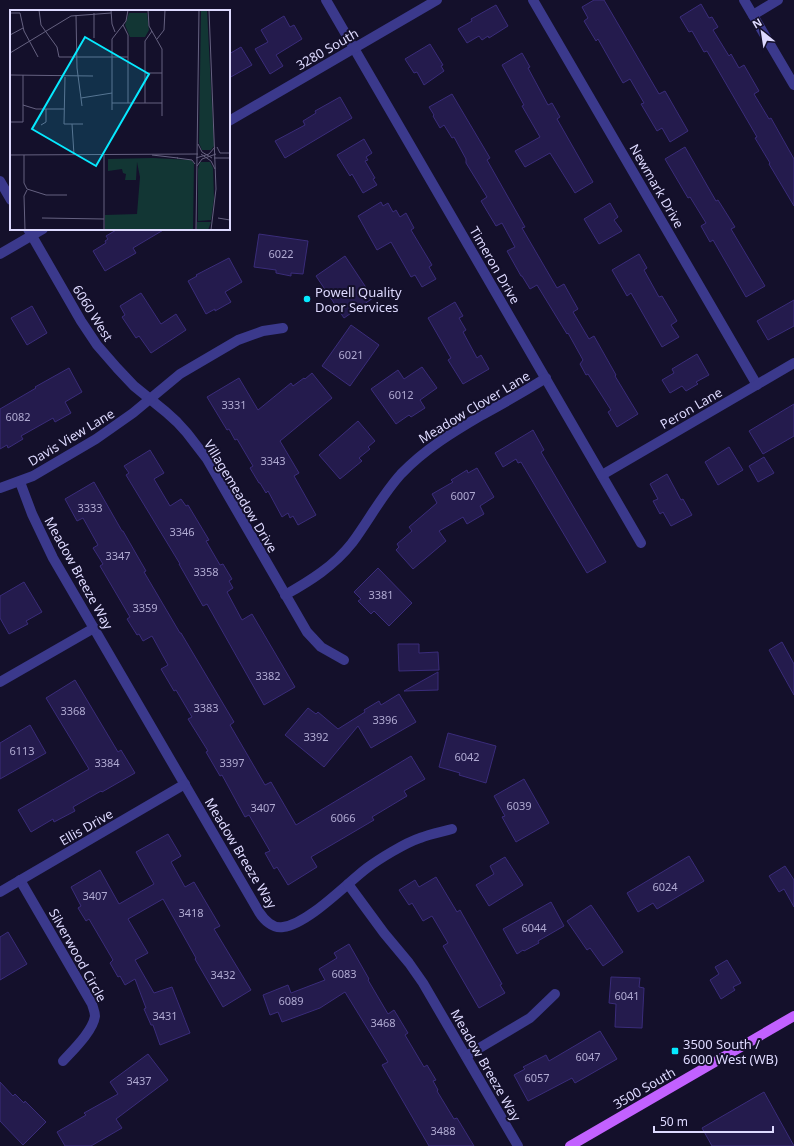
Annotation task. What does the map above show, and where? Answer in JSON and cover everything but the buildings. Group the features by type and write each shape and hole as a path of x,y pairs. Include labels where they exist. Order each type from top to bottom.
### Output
{"main road":[{"name":"3500 South","path":"570,1146 794,1016"}],"street":[{"name":"Timeron Drive","path":"326,0 641,543"},
{"name":"3280 South","path":"230,120 437,0"},
{"name":"Newmark Drive","path":"533,0 757,385"},
{"path":"744,0 794,86"},
{"path":"753,15 778,0"},
{"path":"0,181 10,198"},
{"path":"0,254 30,232"},
{"name":"6060 West","path":"30,232 81,321 97,345 121,373 150,399"},
{"name":"Davis View Lane","path":"0,488 20,482 46,469 96,439 121,422 180,374 238,340 263,331 283,328"},
{"name":"Peron Lane","path":"602,475 794,363"},
{"name":"Meadow Clover Lane","path":"285,595 309,582 334,563 352,543 386,492 401,474 423,453 452,433 546,378"},
{"name":"Villagemeadow Drive","path":"150,399 177,422 206,459 307,632 321,647 344,660"},
{"name":"Meadow Breeze Way","path":"20,482 32,514 45,542 262,917 278,928 292,925 326,903 348,884 423,983 518,1146"},
{"path":"0,682 94,628"},
{"name":"Ellis Drive","path":"0,892 185,784"},
{"path":"348,884 367,868 412,841 452,829"},
{"name":"Silverwood Circle","path":"20,880 92,1004 94,1010 95,1018 91,1027 63,1061"},
{"path":"466,1056 530,1018 555,994"}],"place":[{"name":"Powell Quality Door Services","path":"307,299"},
{"name":"3500 South / 6000 West (WB)","path":"675,1051"}]}
